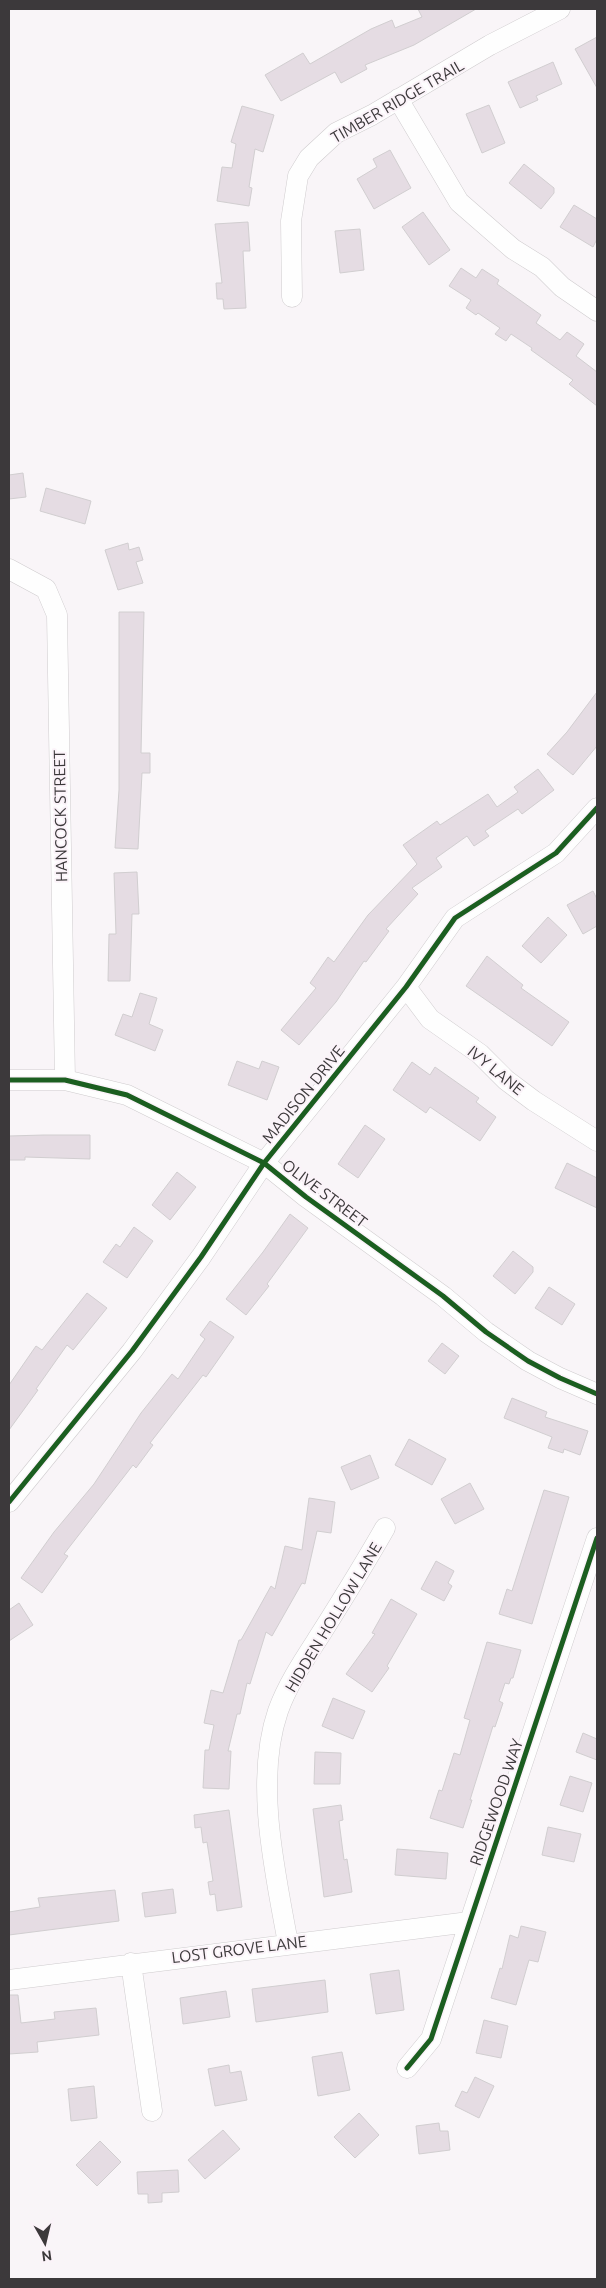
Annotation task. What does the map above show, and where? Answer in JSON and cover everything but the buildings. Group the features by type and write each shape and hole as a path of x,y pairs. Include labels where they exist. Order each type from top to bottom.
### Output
{"street":[{"name":"TIMBER RIDGE TRAIL","path":"292,296 291,221 298,176 309,158 336,133 372,115 490,46 560,9"},
{"path":"398,99 459,202 513,249 542,267 562,287 597,311"},
{"name":"HANCOCK STREET","path":"12,571 46,589 57,615 65,1080"},
{"name":"MADISON DRIVE","path":"9,1502 132,1351 201,1257 264,1163 406,987 455,918 556,853 597,808"},
{"name":"IVY LANE","path":"406,987 430,1019 480,1054 506,1080 597,1141"},
{"name":"OLIVE STREET","path":"9,1080 65,1080 127,1095 264,1163 306,1197 443,1296 493,1337 528,1361 560,1378 597,1394"},
{"name":"HIDDEN HOLLOW LANE","path":"288,1943 278,1888 267,1795 269,1750 278,1711 295,1675 386,1528"},
{"name":"RIDGEWOOD WAY","path":"407,2068 431,2039 597,1538"},
{"name":"LOST GROVE LANE","path":"9,1980 288,1943 469,1922"},
{"path":"131,1963 152,2111"}],"cycle path":[{"path":"9,1502 132,1351 201,1257 264,1163 406,987 455,918 556,853 597,808"},
{"path":"9,1080 65,1080 127,1095 264,1163 306,1197 443,1296 486,1332 528,1361 560,1378 597,1394"},
{"path":"407,2068 431,2039 597,1538"}]}
